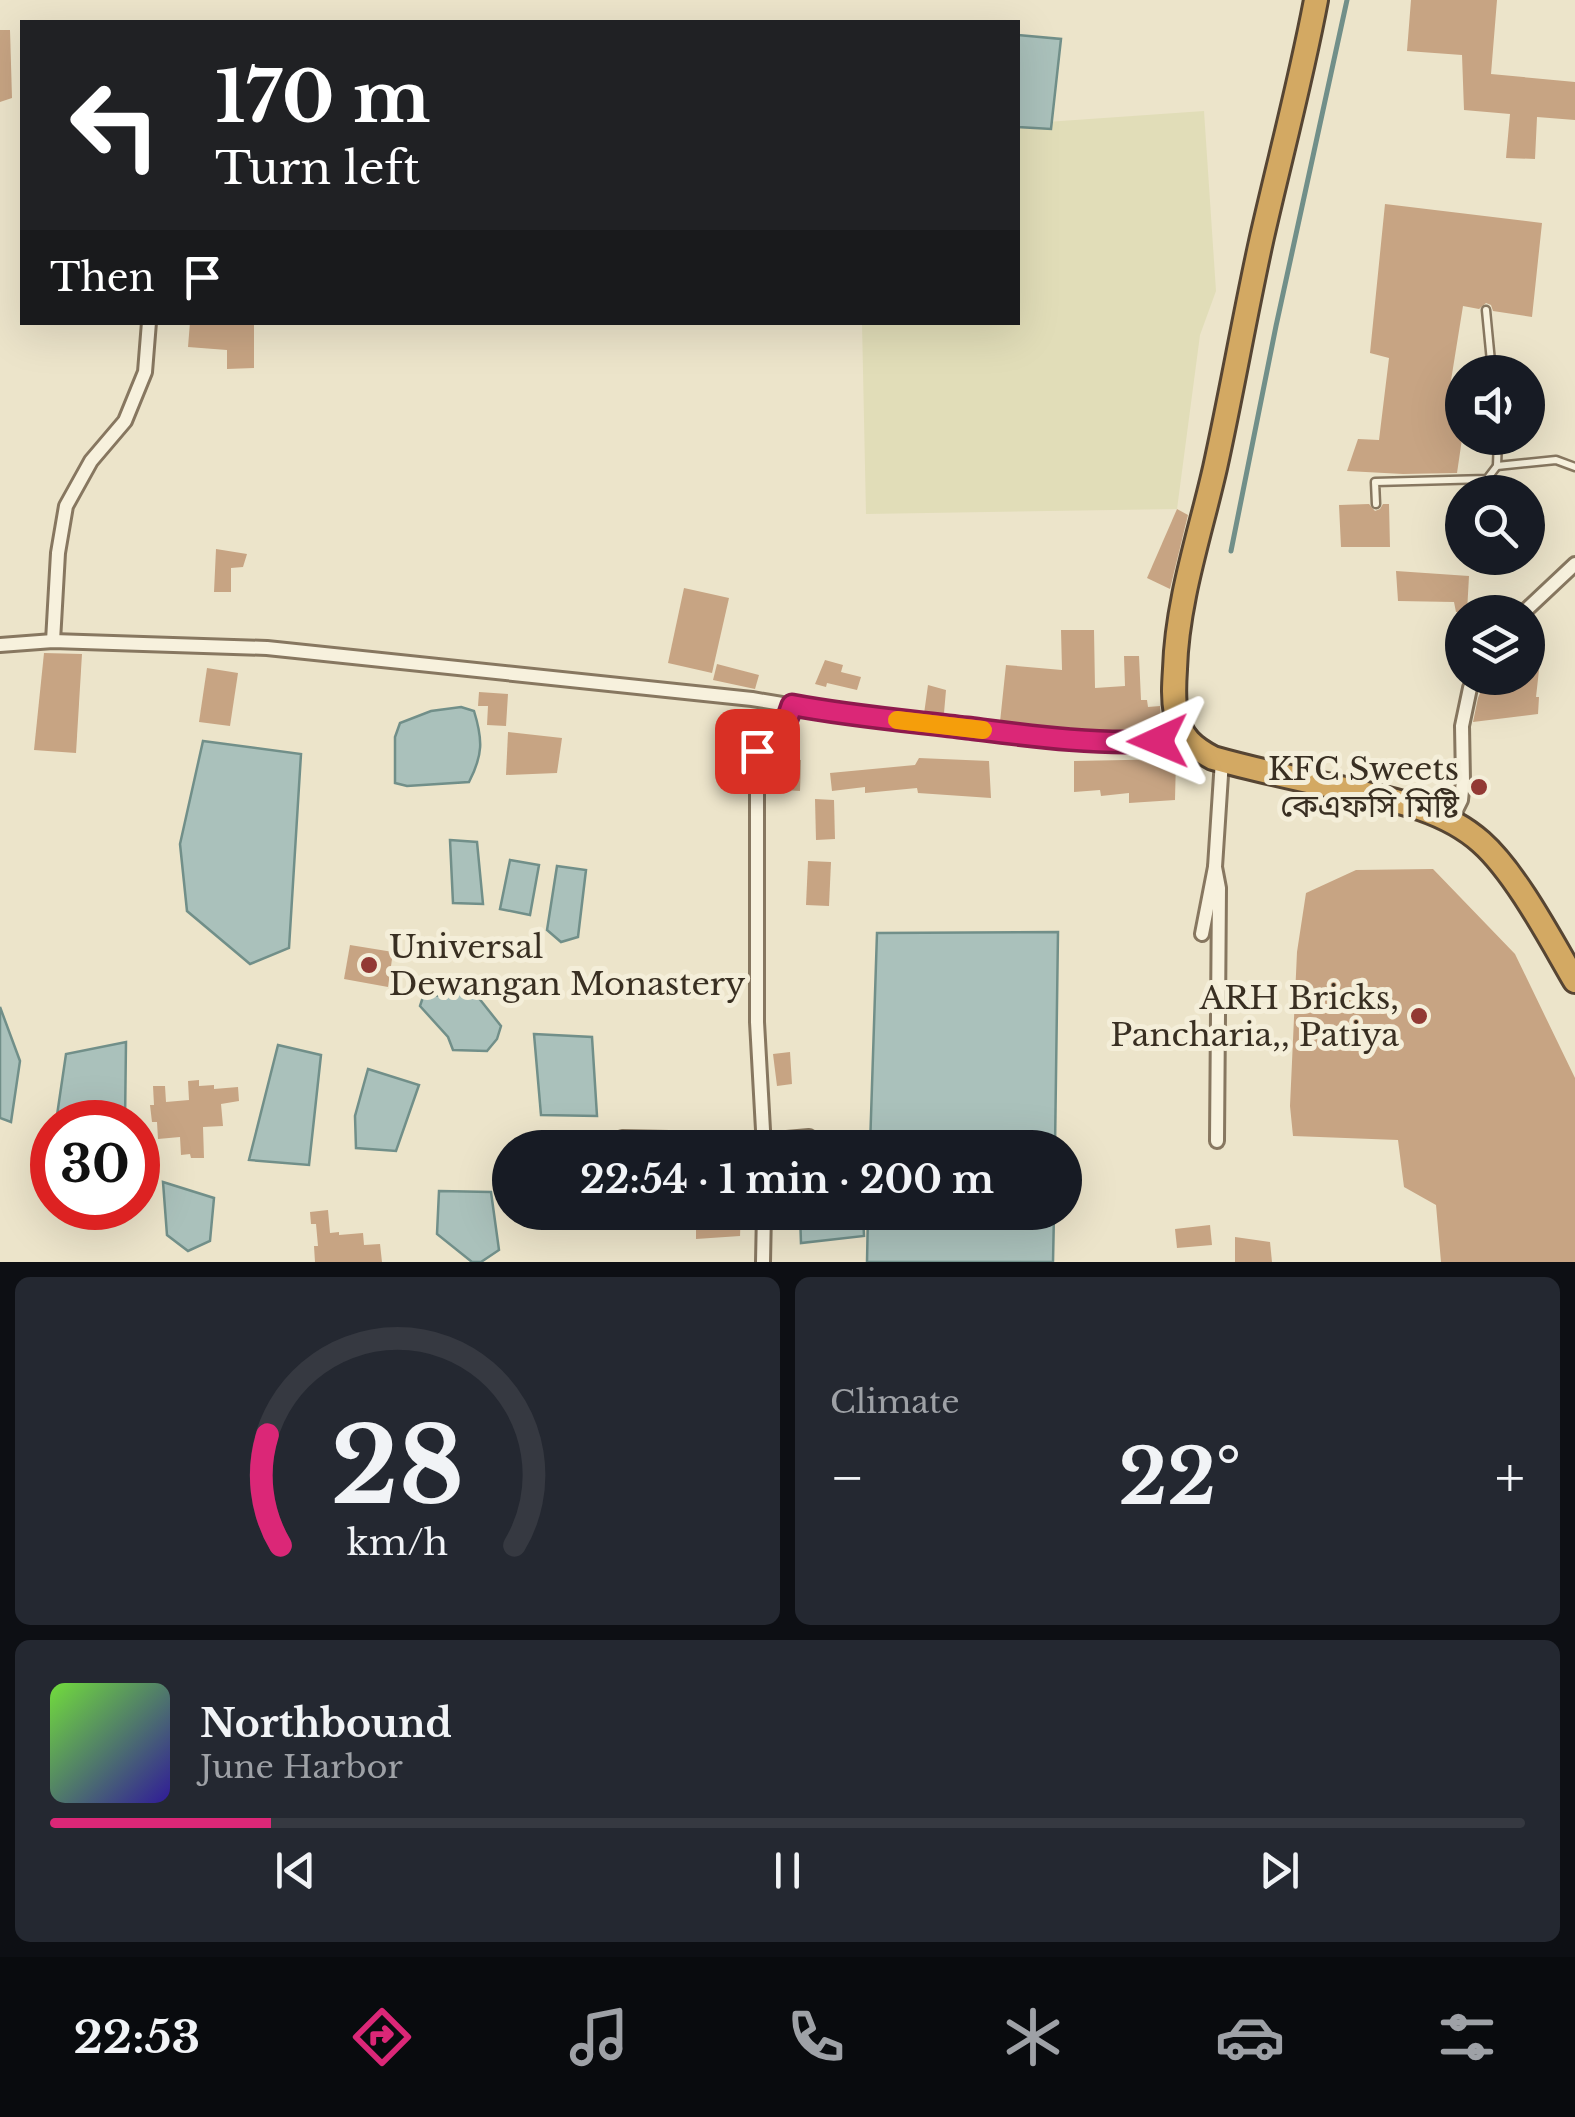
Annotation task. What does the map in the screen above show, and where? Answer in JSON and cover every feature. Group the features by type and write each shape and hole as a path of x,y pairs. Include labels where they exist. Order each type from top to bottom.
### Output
{"highway":[{"path":"1316,0 1181,610 1176,650 1176,718 1183,736 1196,749 1222,760 1393,800 1451,820 1485,845 1500,862 1575,982"}],"street":[{"path":"54,641 58,553 66,506 90,462 125,421 144,372 150,325"},
{"path":"1542,595 1575,564"},
{"path":"0,645 54,641 266,648 792,705 1048,739 1136,743 1183,736"},
{"path":"1451,820 1461,800 1462,726 1469,695"},
{"path":"763,1130 758,1022 757,751 778,745 792,705"},
{"path":"1202,934 1215,867 1222,760"},
{"path":"1215,867 1219,888 1217,1141"},
{"path":"764,1230 764,1262"}],"lane":[{"path":"1486,310 1490,355"},
{"path":"1376,504 1375,482 1487,479 1497,466 1497,455"},
{"path":"1497,466 1556,460 1575,467"}],"shaded area":[{"path":"1204,111 1216,291 1200,335 1177,509 866,514 862,325 1020,325 1020,124"}],"water":[{"path":"1020,35 1061,39 1051,129 1020,127"},
{"path":"461,707 474,711 480,739 477,764 469,782 407,786 395,783 395,737 400,723 431,711"},
{"path":"203,741 301,754 289,948 250,964 187,911 180,844"},
{"path":"450,840 477,842 483,904 453,903"},
{"path":"510,860 539,865 530,915 500,909"},
{"path":"557,866 586,870 578,937 561,942 547,930"},
{"path":"1058,932 1055,1130 871,1130 877,933"},
{"path":"474,992 501,1026 497,1039 487,1051 453,1050 448,1037 420,1006 423,997"},
{"path":"0,1007 20,1061 11,1122 0,1118"},
{"path":"534,1034 592,1037 597,1116 541,1115"},
{"path":"126,1042 125,1100 59,1100 66,1054"},
{"path":"278,1045 321,1055 309,1165 249,1160"},
{"path":"368,1069 419,1085 396,1151 356,1148 355,1116"},
{"path":"163,1182 214,1198 210,1241 188,1251 167,1235"},
{"path":"439,1191 491,1192 492,1230 496,1230 499,1250 481,1262 472,1262 437,1234"},
{"path":"801,1230 864,1230 864,1236 801,1243"},
{"path":"868,1230 1054,1230 1053,1262 867,1262"}],"building":[{"path":"1411,0 1497,0 1491,74 1575,82 1575,120 1537,117 1535,159 1506,158 1510,114 1464,110 1462,55 1407,51"},
{"path":"0,30 10,30 12,98 0,102"},
{"path":"1385,204 1542,223 1532,317 1493,311 1486,303 1479,309 1463,306 1455,355 1445,355 1445,455 1460,455 1457,473 1347,471 1358,439 1379,440 1389,358 1370,353"},
{"path":"190,325 254,325 254,368 227,369 227,350 188,347"},
{"path":"1369,504 1375,511 1389,504 1390,547 1341,547 1339,505"},
{"path":"1177,509 1188,515 1170,589 1147,578"},
{"path":"216,549 247,554 243,567 231,568 231,592 214,592"},
{"path":"1396,571 1469,576 1468,595 1445,595 1445,602 1398,601"},
{"path":"684,588 729,598 712,673 668,663"},
{"path":"1061,630 1094,630 1095,688 1125,686 1124,656 1139,656 1141,700 1147,700 1148,707 1160,706 1162,729 1135,733 1000,722 1006,665 1062,670"},
{"path":"44,653 82,654 76,753 34,750"},
{"path":"825,660 843,665 841,672 861,677 857,690 815,684"},
{"path":"717,664 759,675 755,689 713,680"},
{"path":"207,668 238,673 230,726 199,722"},
{"path":"928,685 946,690 944,713 950,717 924,714"},
{"path":"479,692 508,694 506,726 487,725 488,706 478,706"},
{"path":"1536,695 1538,714 1473,722 1478,698"},
{"path":"508,732 562,738 557,773 506,775"},
{"path":"768,758 801,760 800,791 767,789"},
{"path":"919,758 989,761 991,798 918,793 917,788 865,793 865,787 832,791 830,773 915,765"},
{"path":"1176,759 1175,800 1129,803 1129,793 1101,796 1100,790 1074,792 1074,761"},
{"path":"815,799 834,800 835,839 816,840"},
{"path":"808,861 831,862 829,906 806,905"},
{"name":"ARH Bricks, Pancharia,, Patiya","path":"1433,869 1515,954 1575,1078 1575,1262 1441,1262 1436,1205 1404,1187 1398,1140 1293,1136 1290,1106 1297,952 1306,893 1356,870"},
{"name":"Universal Dewangan Monastery","path":"350,945 393,952 388,987 344,979"},
{"path":"790,1052 792,1084 777,1086 773,1054"},
{"path":"199,1080 199,1086 214,1085 214,1089 238,1087 239,1101 221,1104 223,1126 203,1127 204,1158 181,1155 180,1137 160,1139 160,1100 154,1100 153,1086 165,1086 166,1102 189,1100 188,1081"},
{"path":"328,1210 330,1233 363,1233 364,1245 380,1244 382,1262 315,1262 316,1224 311,1224 310,1212"},
{"path":"1210,1225 1212,1245 1177,1248 1175,1229"},
{"path":"696,1230 740,1230 740,1236 696,1239"},
{"path":"1235,1237 1270,1242 1272,1262 1235,1262"}],"waterway":[{"path":"1231,551 1347,0"}],"slow traffic":[{"path":"897,720 983,730"}],"place":[{"name":"KFC Sweets কেএফসি মিষ্টি","path":"1479,787"},
{"name":"Universal Dewangan Monastery","path":"369,965"},
{"name":"ARH Bricks, Pancharia,, Patiya","path":"1419,1016"}],"route":[{"path":"757,751 778,745 792,705 1048,739 1158,741"}]}
